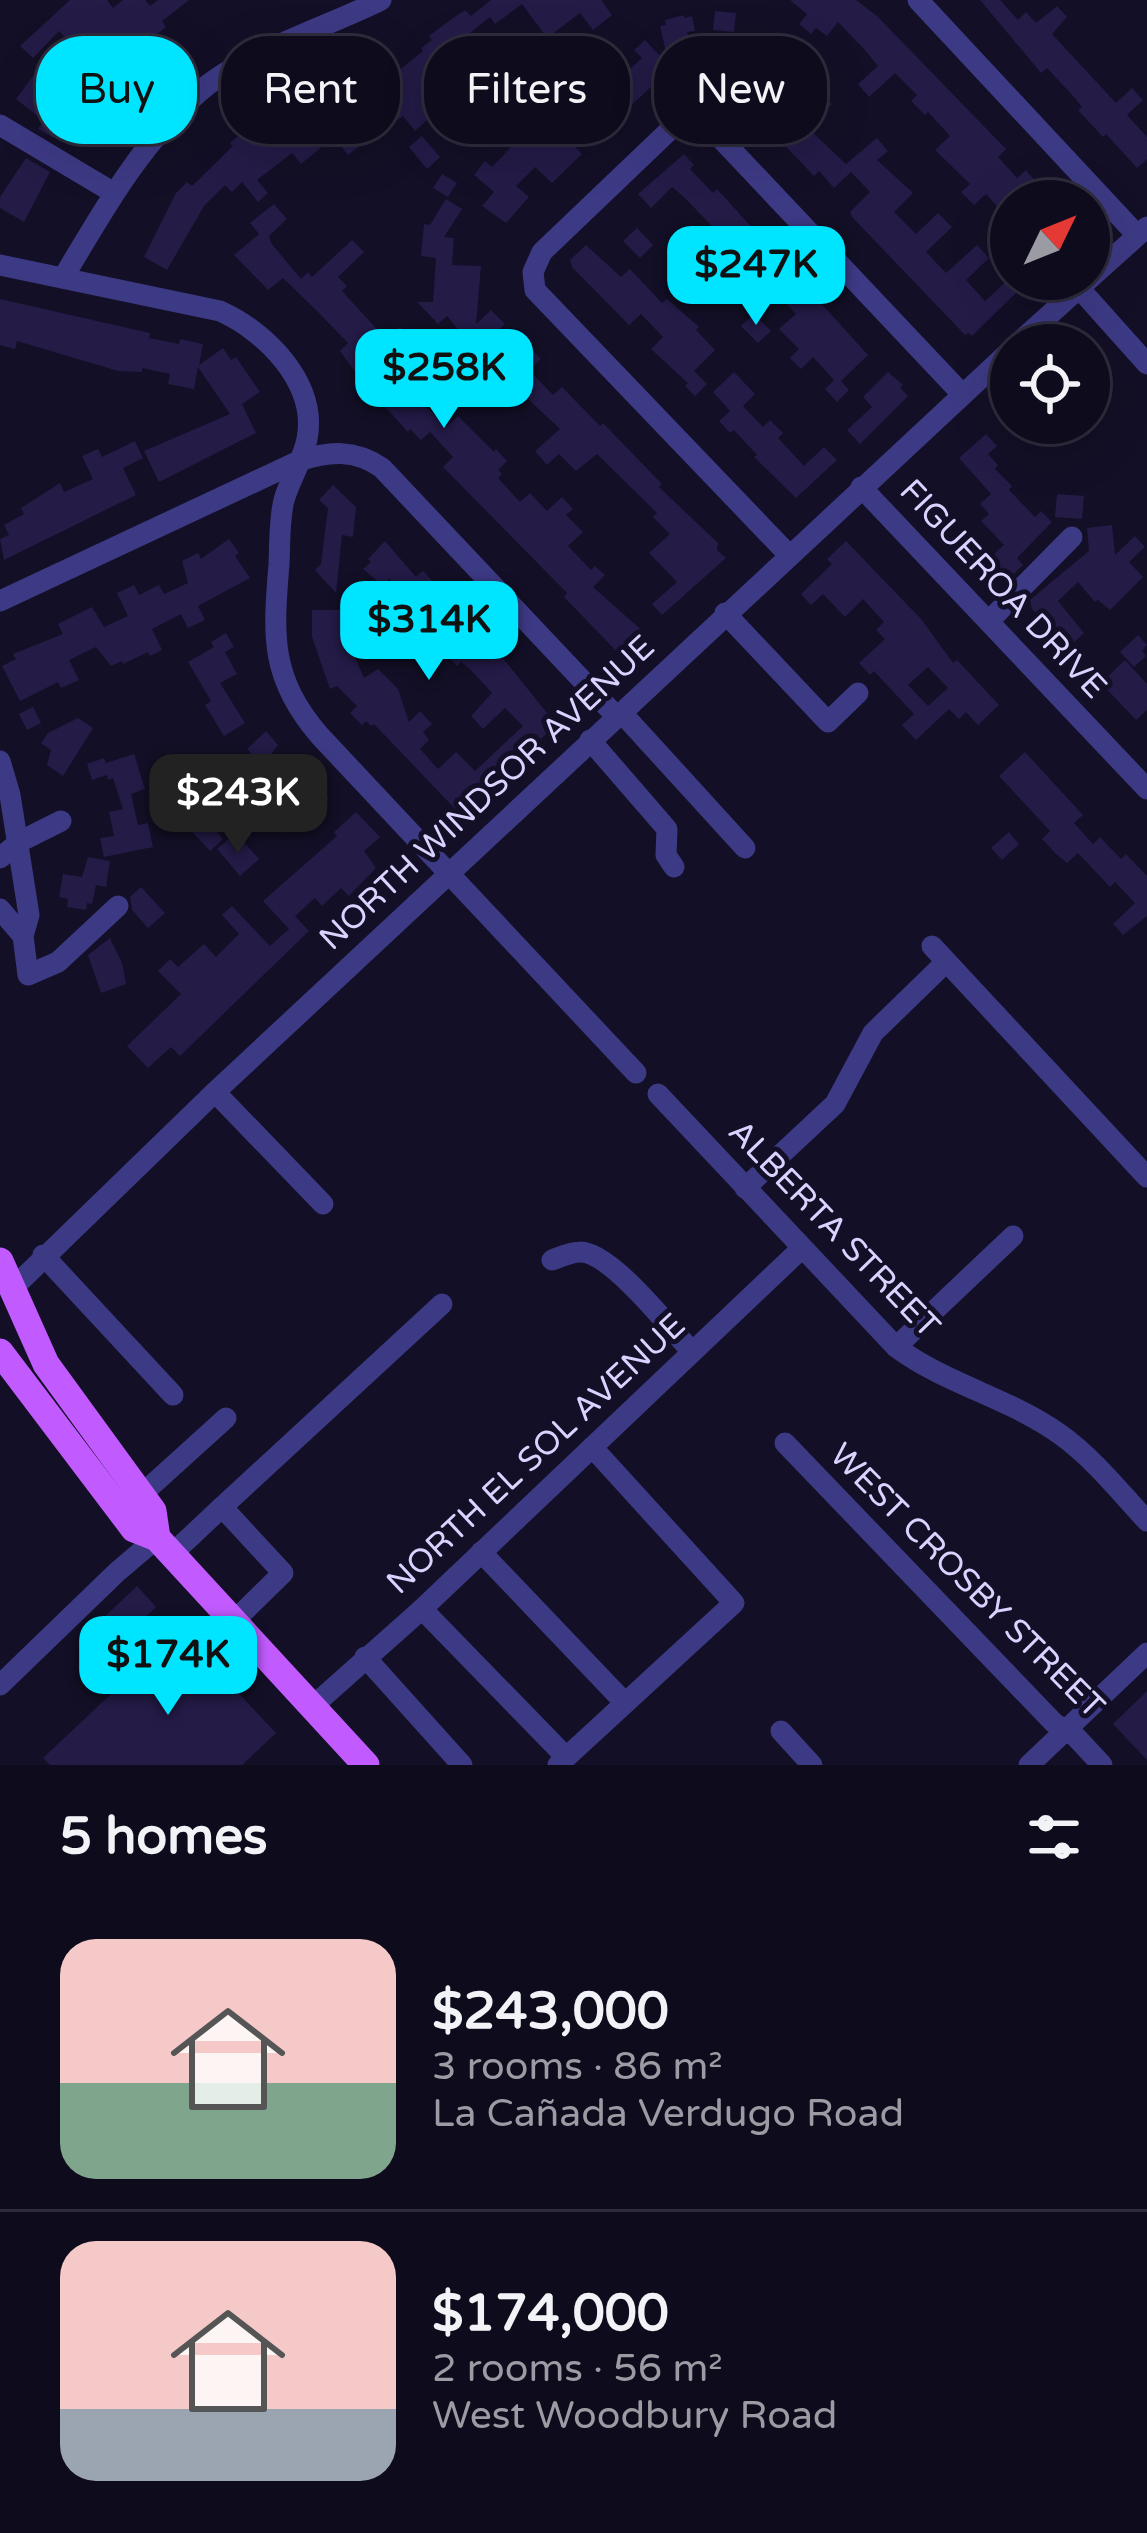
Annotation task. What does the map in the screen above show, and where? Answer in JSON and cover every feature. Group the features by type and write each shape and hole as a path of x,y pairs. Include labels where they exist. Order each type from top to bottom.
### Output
{"main road":[{"path":"0,1261 6,1294 46,1364 153,1511 165,1546"},
{"path":"0,1352 134,1529 165,1546 313,1706 358,1762"}],"street":[{"path":"63,278 133,162 201,89 381,0"},
{"path":"918,0 1142,231"},
{"path":"788,554 535,290 533,272 542,253 676,124 693,119 710,126 962,394"},
{"path":"0,125 114,193"},
{"name":"NORTH WINDSOR AVENUE","path":"1110,260 1142,231"},
{"path":"0,266 220,311 248,323 270,341 287,365 308,421 308,440 284,501 274,624 275,656 283,681 320,736 637,1073"},
{"name":"NORTH WINDSOR AVENUE","path":"1039,324 1066,300"},
{"path":"1090,300 1147,364"},
{"name":"NORTH WINDSOR AVENUE","path":"6,1294 215,1092 990,369"},
{"path":"0,602 299,461 328,452 356,455 382,468 745,848"},
{"name":"FIGUEROA DRIVE","path":"861,487 1143,777"},
{"path":"989,621 1072,536"},
{"path":"725,614 828,722 858,693"},
{"path":"590,740 667,829 666,855 674,867"},
{"path":"0,761 19,842 29,915 23,936 28,975 58,962 118,906"},
{"path":"0,858 19,842 61,821"},
{"path":"0,909 23,936"},
{"path":"745,1188 835,1105 873,1033 939,954 1147,1177"},
{"path":"215,1092 323,1204"},
{"name":"ALBERTA STREET","path":"658,1094 896,1347 927,1370 1061,1435 1147,1521"},
{"path":"896,1347 1012,1236"},
{"name":"NORTH EL SOL AVENUE","path":"313,1706 422,1609 802,1248"},
{"path":"552,1259 579,1251 594,1255 619,1274 692,1352"},
{"path":"43,1255 173,1395"},
{"path":"0,1685 117,1572 222,1507 442,1304"},
{"path":"140,1495 226,1418"},
{"name":"WEST CROSBY STREET","path":"784,1443 1102,1765"},
{"path":"422,1609 562,1761 734,1603 592,1448"},
{"path":"222,1507 283,1573 233,1622"},
{"path":"482,1552 625,1703"},
{"path":"1029,1765 1147,1653"},
{"path":"365,1658 462,1765"},
{"path":"781,1731 812,1765"}],"building":[{"path":"70,0 107,0 113,8 123,0 145,0 150,6 158,0 189,0 162,21 166,27 155,36 64,36 59,31 54,36 36,36 33,58 20,46"},
{"path":"491,0 601,0 612,15 593,30 580,13 546,36 522,4 495,24 490,17 466,36 429,36 465,10 471,16"},
{"path":"790,0 856,0 1006,149 998,157 1017,178 1026,170 1034,180 990,180 990,198 986,194 974,205 961,192 970,184 935,150 950,136 911,101 917,95 895,73 869,97 858,84 878,66 838,22 827,36 816,28 811,34 799,24 807,14"},
{"path":"980,0 1000,0 1018,20 1026,12 1036,23 1057,6 1067,17 1052,34 1116,103 1132,88 1143,100 1127,115 1147,137 1147,159 1137,168 1106,134 1103,137 1078,110 1082,107 1074,97 1047,68 1041,73"},
{"path":"715,11 736,13 734,32 713,30"},
{"path":"692,16 695,31 687,32 688,36 662,36 660,26 666,25 665,20"},
{"path":"645,40 654,49 654,84 630,107 630,69 642,58 634,50"},
{"path":"424,46 424,123 415,131 403,116 400,118 400,69"},
{"path":"33,76 36,78 36,115 16,99"},
{"path":"422,136 424,144 440,157 427,169 409,147"},
{"path":"877,138 888,151 877,160 913,193 894,212 916,234 938,213 952,227 926,252 946,273 977,245 989,258 966,280 985,301 990,296 1009,300 972,336 965,335 853,218 850,212 870,192 851,172 834,188 819,171 814,176 783,144 825,144 846,164"},
{"path":"325,144 301,164 292,153 257,180 268,193 258,202 242,182 232,192 225,185 204,206 167,270 144,257 176,193 187,182 192,186 233,146"},
{"path":"339,144 362,144 348,155"},
{"path":"514,144 576,144 582,154 552,183 535,167 516,186 529,197 506,223 482,206 494,192 474,175 485,161 492,167"},
{"path":"684,154 694,165 690,169 713,193 717,189 868,355 841,381 849,390 837,402 825,389 834,380 813,357 801,369 790,358 799,349 779,329 796,314 776,293 770,298 752,279 736,293 726,282 744,266 728,249 729,244 672,187 651,208 638,194"},
{"path":"26,158 50,172 24,222 0,208 0,197"},
{"path":"442,174 457,183 448,197 433,188"},
{"path":"446,199 462,209 444,237 454,238 452,265 481,266 476,324 491,310 505,324 492,336 515,360 529,347 541,359 529,370 553,395 562,387 600,426 603,423 662,484 659,487 718,543 717,550 726,558 662,615 652,604 677,582 649,553 670,534 653,517 657,513 597,454 576,471 559,454 547,465 535,451 560,429 498,371 491,378 464,349 470,344 447,316 438,324 417,302 433,302 436,258 421,256 424,224 430,225"},
{"path":"274,204 287,219 269,236 271,243 301,279 308,272 312,277 352,240 364,252 338,277 347,286 342,291 386,339 400,327 411,339 390,359 402,371 397,376 423,404 446,427 458,416 494,452 496,449 507,461 498,470 502,474 498,478 520,502 530,493 547,511 562,497 573,509 566,515 583,532 568,546 591,570 595,566 605,575 593,587 646,634 622,657 564,597 567,593 443,467 453,457 430,432 421,440 410,429 408,432 364,384 340,351 348,343 283,278 268,290 234,255 259,234 250,223"},
{"path":"637,228 653,245 640,258 623,241"},
{"path":"586,245 621,277 630,269 662,303 667,299 699,327 696,330 715,350 694,371 707,384 695,396 685,386 688,383 651,349 663,337 641,314 629,325 572,267 570,260"},
{"path":"0,299 150,333 149,338 203,344 199,365 223,348 231,360 236,357 260,392 242,404 256,433 159,482 144,451 230,414 198,367 194,389 168,384 170,374 142,368 142,372 118,371 17,341 15,349 0,345"},
{"path":"754,314 771,331 758,343 741,326"},
{"path":"734,372 755,394 743,406 763,427 770,420 783,433 778,438 804,466 824,447 837,460 796,498 734,430 730,433 719,421 730,411 713,392"},
{"path":"888,372 908,396 860,444 847,430 872,407 863,397"},
{"path":"986,434 990,444 997,446 988,454 1012,486 1009,490 1035,517 1041,511 1052,522 1017,558 1023,565 1010,578 987,560 1004,545 981,521 989,514 980,504 991,494 959,458"},
{"path":"135,441 143,458 123,468 136,495 4,560 0,539 9,535 4,525 24,514 21,508 60,483 64,492 93,479 82,456 98,449 102,457"},
{"path":"333,485 356,507 353,537 342,535 336,593 315,570 321,564 328,508 319,500"},
{"path":"1057,494 1084,496 1082,519 1055,517"},
{"path":"1112,525 1115,555 1135,536 1145,547 1129,562 1143,577 1110,610 1095,602 1078,582 1058,601 1084,633 1069,647 1032,609 1030,600 1089,551 1087,528"},
{"path":"229,539 250,578 198,606 205,620 188,628 181,614 152,629 162,650 123,664 111,666 96,647 69,660 79,680 61,688 58,682 20,701 2,666 16,659 13,654 63,634 58,624 92,607 104,627 128,616 117,593 134,585 139,595 159,585 164,594 188,583 182,561 198,553 201,559"},
{"path":"385,541 416,577 423,571 493,646 556,724 458,812 374,724 366,721 362,725 350,713 357,706 337,686 330,689 312,637 312,610 344,610 361,626 348,641 364,678 378,669 398,689 409,722 420,711 432,724 423,732 429,740 420,749 438,769 456,752 475,771 523,726 505,708 483,729 471,716 492,693 470,669 461,662 457,666 446,654 455,645 415,602 389,579 382,585 363,569"},
{"path":"846,541 921,619 953,663 957,660 999,705 978,725 966,712 959,719 949,709 916,740 902,725 914,714 874,671 870,675 859,663 885,639 876,630 884,622 863,599 845,617 823,594 811,605 801,594 832,564 827,559","holes":["928,667 948,688 928,706 908,685"]},
{"path":"226,633 234,647 225,652 237,674 220,683 245,723 224,736 205,705 211,701 188,662 214,647 211,642"},
{"path":"1138,635 1147,645 1142,651 1146,656 1134,667 1120,652"},
{"path":"1125,660 1147,684 1147,710 1136,720 1101,683"},
{"path":"33,707 41,723 27,730 19,714"},
{"path":"78,718 93,728 63,776 47,765 51,750 41,743 48,733"},
{"path":"266,731 278,745 265,762 286,784 294,777 309,793 317,786 329,800 281,833 249,797 241,797 225,779 252,754 247,749"},
{"path":"1025,752 1083,815 1074,823 1093,844 1100,837 1147,876 1147,916 1123,935 1113,924 1135,903 1115,882 1110,887 1078,853 1067,863 1056,854 1042,839 1050,831 999,776"},
{"path":"134,754 145,789 131,794 138,825 148,823 153,847 104,857 100,838 114,836 109,812 123,809 113,778 92,780 87,764"},
{"path":"356,812 380,837 364,851 376,868 349,896 341,888 322,906 315,898 295,916 309,931 180,1056 171,1047 148,1068 127,1046 181,994 158,971 170,959 178,967 204,944 216,957 239,934 222,915 232,906 270,946 289,929 263,901 337,836 334,832"},
{"path":"201,815 223,839 210,851 188,827"},
{"path":"1009,832 1019,844 1002,860 991,848"},
{"path":"231,837 238,845 243,841 259,859 240,876 217,849"},
{"path":"88,857 110,861 106,887 96,885 86,910 67,907 68,899 59,897 63,874 82,877"},
{"path":"141,887 165,913 148,928 132,910 130,897"},
{"path":"110,938 126,984 101,993 88,955"},
{"path":"137,1586 156,1607 98,1661 79,1641"},
{"path":"179,1630 276,1733 242,1765 50,1765 43,1758"},
{"path":"1147,1691 1147,1760 1113,1724"}]}
